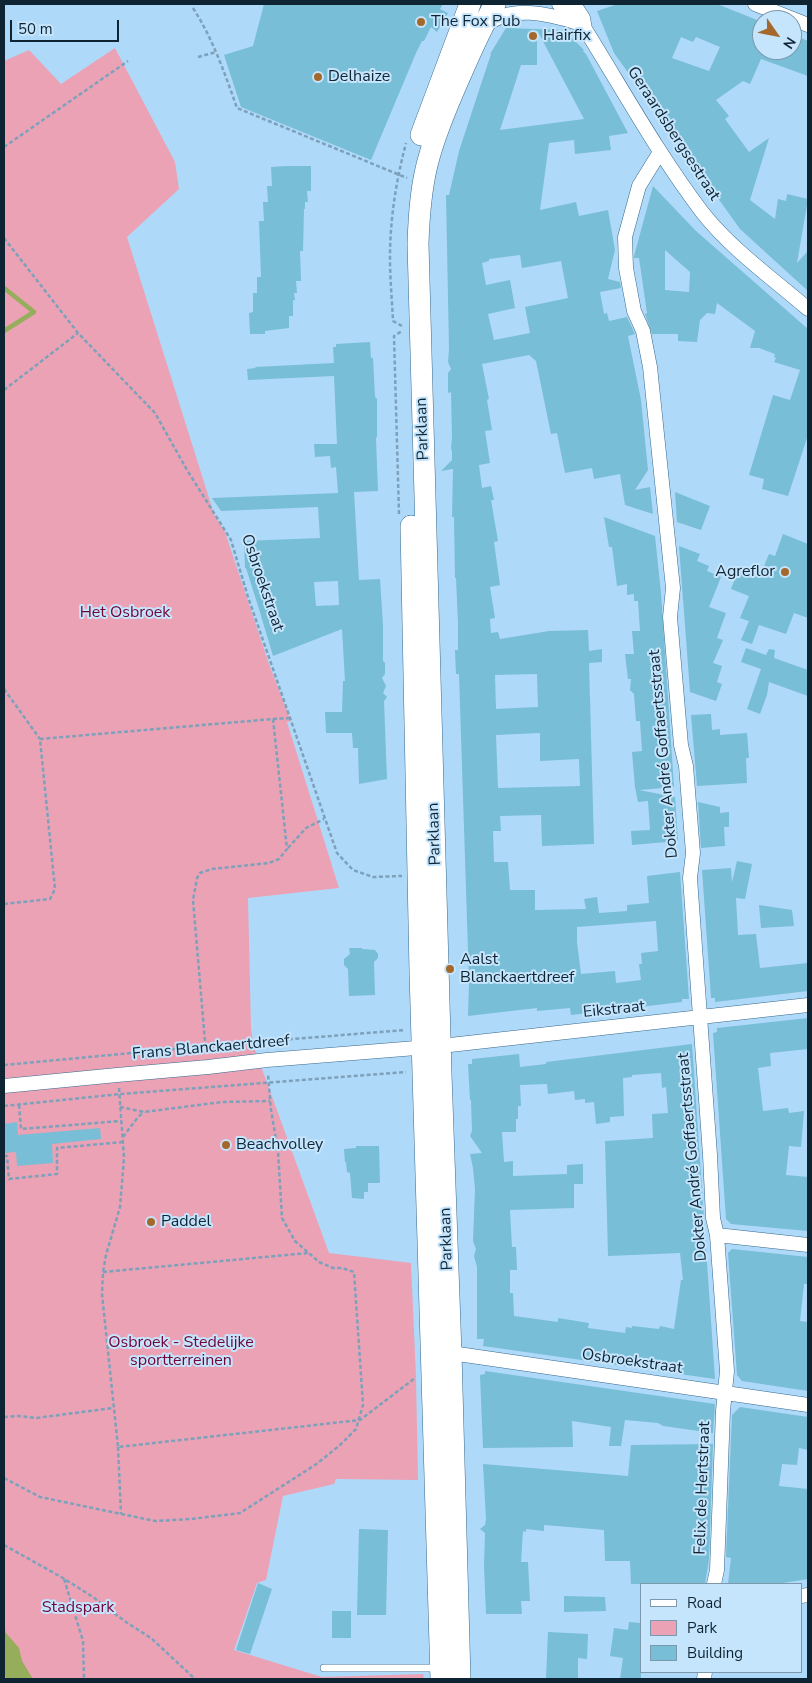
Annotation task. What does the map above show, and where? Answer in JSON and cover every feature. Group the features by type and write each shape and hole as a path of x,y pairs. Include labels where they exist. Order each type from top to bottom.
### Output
{"main road":[{"name":"Parklaan","path":"460,1679 451,1353 420,972 405,224 411,180 424,124 470,4"},
{"name":"Parklaan","path":"441,1674 426,1041 418,244 420,210 429,155 441,121 480,31 495,4"}],"street":[{"name":"Geraardsbergsestraat","path":"559,4 581,26 660,152 703,212 732,244 808,309"},
{"name":"Geraardsbergsestraat","path":"574,4 583,18 581,26"},
{"path":"755,4 808,25"},
{"path":"480,31 490,22 503,15 517,13 542,14 581,26"},
{"name":"Dokter André Goffaertsstraat","path":"660,152 640,186 625,237 626,268 634,310 643,331 650,367 673,588 670,617 680,746 686,766 693,853 690,878 713,1218 717,1235 727,1371 726,1394"},
{"name":"Eikstraat","path":"426,1041 699,1018 808,1005"},
{"name":"Frans Blanckaertdreef","path":"4,1086 117,1074 208,1068 426,1041"},
{"path":"717,1235 808,1245"},
{"name":"Osbroekstraat","path":"451,1353 808,1405"},
{"name":"Felix de Hertstraat","path":"714,1583 717,1570 726,1394"}],"lane":[{"path":"324,1668 441,1674"}],"path":[{"path":"193,8 200,18 216,52 237,108 411,180"},
{"path":"198,57 216,52"},
{"path":"4,147 128,61"},
{"name":"Osbroekstraat","path":"4,238 78,333 155,414 187,470 231,540 248,597 337,853 353,870 373,876 419,875"},
{"path":"4,390 78,333"},
{"path":"4,689 40,739 55,889 50,899 4,904"},
{"path":"40,739 290,718"},
{"path":"273,719 287,849"},
{"path":"208,1068 193,900 197,878 200,873 212,869 269,863 279,859 306,828 324,819"},
{"path":"4,1065 206,1046 426,1041"},
{"path":"4,1478 40,1497 155,1522 240,1513 315,1465 356,1429 363,1405 354,1272 342,1268 333,1268 319,1262 295,1241 282,1218 278,1151 270,1101 267,1060"},
{"path":"4,1106 120,1094 414,1072"},
{"path":"117,1074 124,1158 120,1208 103,1272 102,1294 118,1447 121,1514"},
{"path":"120,1107 144,1112 222,1102 270,1101"},
{"path":"19,1104 20,1130 121,1121"},
{"path":"123,1137 144,1112"},
{"path":"4,1156 7,1156 9,1179 57,1174 57,1148 123,1142"},
{"path":"103,1272 308,1253"},
{"path":"118,1447 360,1420 416,1377"},
{"path":"4,1417 36,1418 113,1408"},
{"path":"4,1545 63,1578 151,1638 195,1679"},
{"path":"63,1578 83,1641 84,1679"}],"green space":[{"name":"Osbroek - Stedelijke sportterreinen","path":"115,48 175,162 179,189 127,237 214,514 225,532 269,664 291,721 287,722 339,888 248,898 251,1029 254,1047 329,1253 411,1263 418,1480 336,1479 334,1484 283,1496 266,1580 257,1583 234,1650 322,1677 423,1674 424,1679 4,1679 4,61 29,50 61,84"}],"shaded area":[{"path":"4,1627 6,1633 19,1648 22,1661 33,1679 7,1679 4,1675"}],"building":[{"name":"Delhaize","path":"264,4 443,4 440,9 448,13 437,32 431,27 424,41 422,41 371,160 241,107 224,55 253,46"},
{"path":"618,4 717,4 752,18 752,60 761,60 750,84 743,81 716,100 729,116 725,119 749,152 769,138 750,200 775,219 778,199 786,201 787,194 808,199 797,263 808,251 808,291 740,229 614,53 597,11","holes":["681,37 693,42 696,37 720,47 709,71 672,58"]},
{"path":"506,28 564,30 584,50 628,133 609,136 611,150 575,154 574,140 549,143 540,210 576,202 579,216 608,210 615,250 608,279 620,282 621,288 600,292 604,314 607,313 609,321 627,317 635,334 628,336 641,400 648,470 635,490 650,487 653,514 625,505 620,474 594,479 592,468 565,473 557,433 551,434 536,361 529,355 482,364 489,399 487,400 492,430 485,431 490,463 479,465 482,488 491,486 494,500 491,500 498,541 494,542 500,585 490,587 495,618 490,619 491,633 498,632 500,639 549,631 588,630 589,651 602,649 602,662 589,663 594,844 542,846 541,815 500,816 501,831 493,831 494,862 508,862 510,890 535,890 535,910 586,909 584,899 597,897 599,913 627,911 627,905 649,903 647,876 680,872 689,999 682,999 682,1002 571,1015 570,1008 537,1011 537,1008 468,1016 469,982 459,674 456,674 455,650 458,650 458,623 454,517 452,517 453,469 441,471 452,460 451,392 448,393 448,373 451,369 448,362 446,195 449,195 459,151 490,54","holes":["537,30 584,119 500,130 521,65 537,65","520,255 522,268 561,261 568,298 525,307 530,333 494,340 488,314 515,308 510,280 486,285 482,263 489,261 489,259","537,674 538,707 496,709 495,675","540,733 540,761 579,759 580,786 498,788 496,735","656,921 658,951 641,953 642,964 639,964 641,980 616,983 615,971 581,974 577,927"]},
{"path":"802,38 808,41 808,76 764,60 802,60"},
{"path":"311,166 311,191 307,191 308,202 305,202 304,209 303,251 300,251 301,281 296,281 297,293 294,293 293,316 289,316 289,328 265,331 265,334 250,334 249,313 253,312 253,293 257,293 257,277 261,277 259,221 264,221 263,202 268,202 267,186 272,186 271,167"},
{"path":"653,186 696,231 808,329 808,435 788,496 762,489 764,479 749,475 773,395 790,400 800,370 774,362 775,354 759,348 750,348 755,331 717,303 715,314 707,313 700,320 697,342 678,341 678,334 652,334 645,314 647,313 639,258 634,258","holes":["665,250 690,272 689,292 665,290"]},
{"path":"370,342 371,358 373,358 375,397 377,399 378,491 354,492 359,580 380,579 383,661 385,663 385,674 382,678 386,686 383,693 387,697 384,701 387,779 359,784 358,748 353,748 352,733 326,733 325,712 342,712 343,681 345,681 342,629 273,656 245,568 244,541 320,538 318,507 221,511 212,498 338,493 336,467 331,468 330,456 315,457 314,444 337,444 334,376 248,380 247,369 334,363 333,347 336,347 336,344","holes":["338,581 339,605 316,606 314,582"]},
{"path":"675,492 710,506 701,530 677,522"},
{"path":"604,517 655,536 661,593 674,787 639,790 675,797 678,841 632,845 631,831 650,830 648,801 638,802 635,787 632,752 642,751 640,721 636,721 634,694 630,690 631,679 628,679 625,654 634,654 632,631 640,631 638,601 634,601 634,594 627,595 627,584 617,586 612,547 609,547"},
{"name":"Agreflor","path":"783,534 808,544 808,618 794,613 786,634 759,625 752,644 741,640 749,621 740,618 749,596 731,589 739,568 760,576 769,554 775,556"},
{"path":"679,546 700,554 697,561 709,566 707,571 721,577 709,607 726,613 717,638 723,640 713,663 722,666 717,682 722,684 716,701 690,692"},
{"path":"746,648 766,655 769,649 775,650 774,658 808,670 808,696 769,682 767,695 760,714 747,709 761,669 741,662"},
{"path":"711,714 712,730 720,729 720,735 747,733 749,758 746,758 747,783 697,786 691,715"},
{"path":"698,802 720,807 720,813 729,812 729,827 724,827 725,846 701,848"},
{"path":"737,861 752,864 745,899 736,898 738,935 756,934 760,968 808,963 808,991 715,1002 715,998 711,998 702,870 731,868 732,882"},
{"path":"759,905 792,910 794,926 761,928"},
{"path":"349,948 375,950 378,954 378,958 374,962 375,995 349,996 348,969 344,965 344,959 350,954"},
{"path":"808,1018 808,1049 770,1053 771,1066 758,1068 763,1111 788,1108 789,1113 804,1111 801,1147 789,1146 786,1175 808,1177 808,1231 731,1224 726,1219 713,1033 717,1032 717,1028"},
{"path":"692,1044 715,1379 483,1346 484,1339 477,1339 477,1267 474,1256 476,1249 473,1241 475,1189 470,1154 482,1153 470,1136 472,1131 468,1064 472,1064 472,1059 519,1054 520,1067 546,1064 546,1062","holes":["661,1073 662,1088 666,1087 668,1113 652,1114 653,1138 605,1141 608,1256 680,1253 683,1280 681,1280 674,1329 660,1326 659,1329 632,1326 632,1328 626,1327 625,1333 588,1328 589,1323 558,1318 558,1322 514,1316 513,1293 510,1293 510,1270 517,1270 516,1247 512,1247 510,1210 574,1208 574,1184 583,1184 583,1164 567,1165 567,1174 513,1176 513,1161 504,1162 502,1132 516,1132 518,1106 521,1106 520,1085 547,1084 548,1094 574,1091 575,1100 585,1099 585,1103 594,1102 596,1124 610,1122 610,1117 624,1116 623,1078 632,1077 632,1075"]},
{"path":"17,1122 18,1135 100,1128 101,1139 52,1144 53,1163 17,1166 16,1152 4,1153 4,1124"},
{"path":"356,1146 379,1146 380,1183 368,1183 368,1192 364,1192 364,1199 352,1198 350,1173 347,1172 345,1162 344,1149 356,1148"},
{"path":"732,1249 808,1257 808,1284 804,1284 800,1321 808,1322 808,1391 742,1381 737,1375 728,1253"},
{"path":"485,1371 715,1404 713,1433 663,1426 658,1423 625,1420 621,1446 609,1446 611,1427 572,1421 573,1447 483,1448 480,1375 485,1374"},
{"path":"740,1407 808,1417 808,1450 799,1448 797,1465 782,1464 779,1486 808,1489 808,1579 782,1583 728,1583 731,1558 726,1557 732,1415"},
{"path":"713,1444 709,1559 705,1583 631,1584 630,1561 605,1561 604,1530 544,1525 544,1531 526,1529 526,1532 523,1531 521,1562 528,1562 530,1601 521,1601 522,1614 486,1614 485,1533 480,1529 485,1525 486,1519 483,1464 628,1476 631,1445"},
{"path":"359,1529 388,1530 386,1615 357,1615"},
{"path":"258,1583 272,1589 250,1654 236,1650"},
{"path":"564,1596 605,1597 606,1611 564,1612"},
{"path":"332,1611 351,1611 351,1638 332,1638"},
{"path":"629,1622 640,1623 641,1679 620,1679 623,1658 610,1656 614,1628 628,1630"},
{"path":"548,1632 588,1634 587,1659 578,1658 578,1679 546,1679"}],"waterway":[{"path":"4,288 34,312 4,331"}],"place":[{"name":"The Fox Pub","path":"421,22"},
{"name":"Hairfix","path":"533,36"},
{"name":"Delhaize","path":"318,77"},
{"name":"Agreflor","path":"785,572"},
{"name":"Aalst Blanckaertdreef","path":"450,969"},
{"name":"Beachvolley","path":"226,1145"},
{"name":"Paddel","path":"151,1222"}],"park label":[{"name":"Het Osbroek","path":"125,613"},
{"name":"Stadspark","path":"78,1608"}]}
